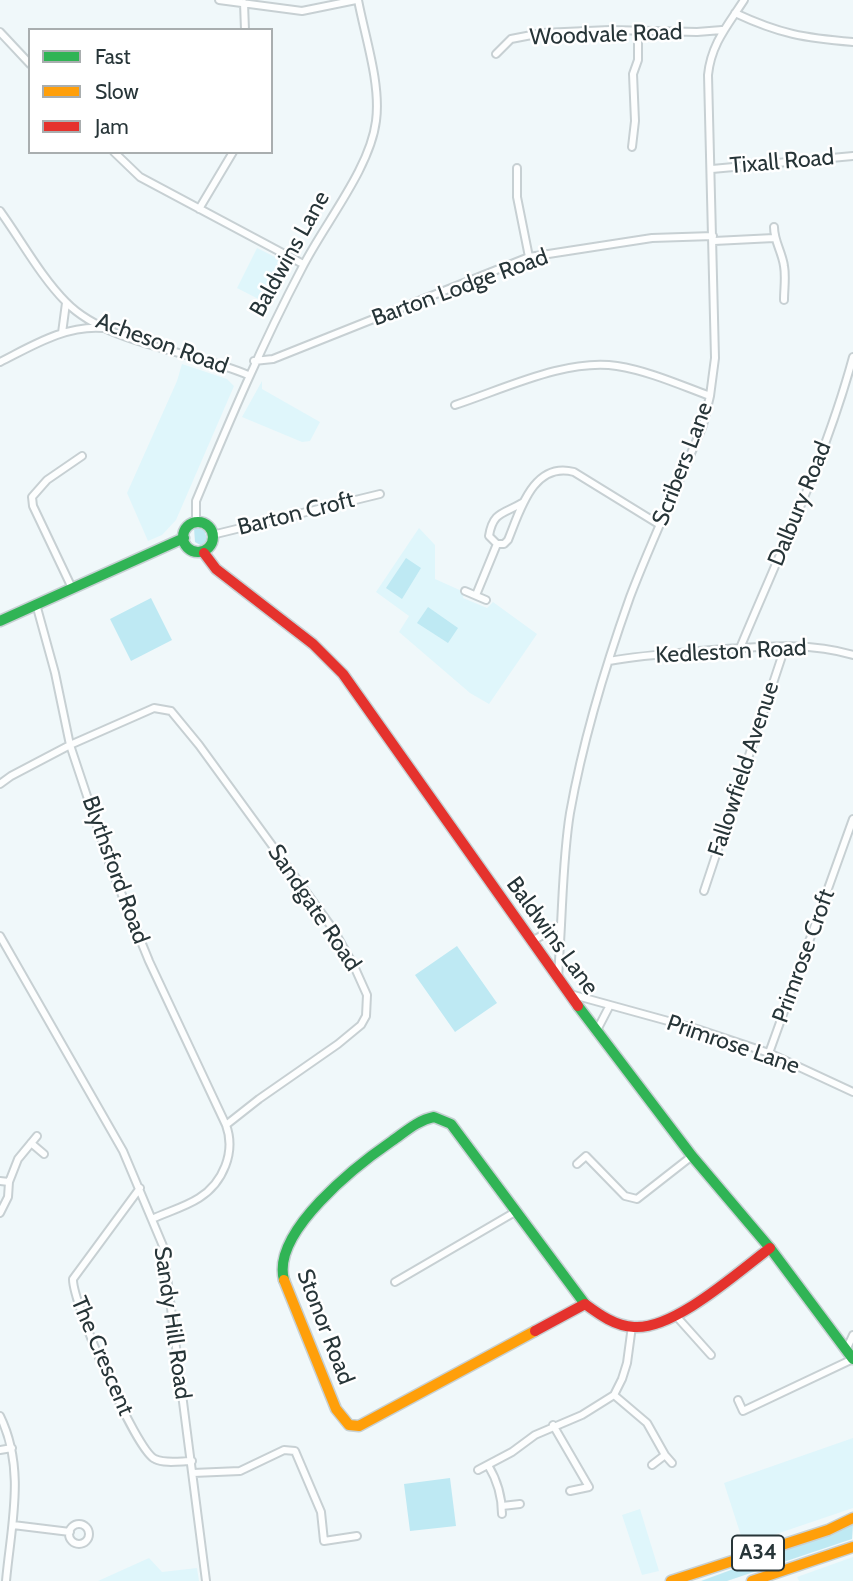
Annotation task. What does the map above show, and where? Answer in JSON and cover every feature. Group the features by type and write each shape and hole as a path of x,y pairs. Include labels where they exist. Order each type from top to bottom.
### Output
{"main road":[{"path":"196,520 207,525 212,535 211,547 204,553 189,550 184,538 185,527 196,520"},
{"path":"0,621 184,538"},
{"name":"Baldwins Lane","path":"204,553 216,569 313,644 343,674 596,1032 692,1156 770,1248 853,1359"},
{"name":"Stonor Road","path":"585,1304 368,1422 359,1426 349,1425 337,1409 281,1271 281,1262 316,1205 338,1181 424,1119 437,1117 450,1124 585,1304 609,1321 632,1326 654,1326 677,1317 770,1248"},
{"name":"A34","path":"670,1581 690,1578 828,1530 853,1518"},
{"name":"A34","path":"752,1581 853,1547"}],"street":[{"path":"219,0 302,11 357,0"},
{"name":"Baldwins Lane","path":"196,520 196,501 254,361 303,264 354,178 366,154 377,119 376,90 357,0"},
{"name":"Scribers Lane","path":"558,979 565,854 579,770 609,661 631,596 703,425 710,396 715,358 708,75 710,57 722,30 744,0"},
{"path":"244,3 245,28"},
{"path":"736,13 767,28 794,36 853,42"},
{"name":"Woodvale Road","path":"496,54 511,39 542,33 722,30"},
{"path":"632,146 635,121 633,74 638,60 638,31"},
{"path":"0,32 28,62"},
{"path":"116,154 140,177 303,264"},
{"path":"199,209 232,154"},
{"name":"Tixall Road","path":"712,169 853,156"},
{"path":"517,168 517,197 529,257"},
{"name":"Acheson Road","path":"0,211 66,303 104,329 248,375"},
{"path":"774,227 774,238 785,268 784,300"},
{"name":"Barton Lodge Road","path":"254,361 273,359 529,257 652,238 774,238"},
{"path":"62,332 66,303"},
{"path":"0,362 62,332 89,327 104,329"},
{"name":"Dalbury Road","path":"740,648 826,442 853,356"},
{"path":"456,405 565,368 591,364 637,370 710,396"},
{"path":"72,588 33,506 32,497 47,480 82,456"},
{"path":"524,502 496,517 488,536 497,544 505,544 508,540 524,502 538,480 553,473 569,471 660,525"},
{"name":"Barton Croft","path":"212,535 380,494"},
{"path":"476,595 497,544"},
{"path":"465,592 486,600"},
{"name":"Blythsford Road","path":"36,604 71,745 111,868 149,961 226,1125"},
{"name":"Kedleston Road","path":"609,661 740,648 812,646 853,655"},
{"name":"Fallowfield Avenue","path":"704,891 785,647"},
{"name":"Sandgate Road","path":"0,784 71,745 154,708 171,711 334,929 367,995 367,1009 360,1025 226,1125"},
{"name":"Primrose Croft","path":"769,1053 853,819"},
{"path":"532,941 561,925"},
{"name":"Sandy Hill Road","path":"0,936 123,1151 163,1246 206,1581"},
{"name":"Primrose Lane","path":"570,994 697,1029 769,1053 853,1092"},
{"path":"596,1032 610,1005"},
{"path":"152,1219 198,1198 218,1181 229,1155 229,1133 226,1125"},
{"path":"0,1213 8,1198 9,1182 18,1159 37,1136"},
{"path":"32,1143 44,1154"},
{"path":"577,1164 586,1156 625,1196 637,1199 692,1156"},
{"path":"0,1181 9,1182"},
{"name":"The Crescent","path":"139,1188 73,1279 73,1289 85,1326 125,1414 148,1453 155,1460 192,1461"},
{"path":"395,1282 515,1212"},
{"path":"677,1317 711,1355"},
{"path":"478,1470 553,1425 582,1415 614,1395 627,1363 632,1326"},
{"path":"846,1348 853,1335"},
{"path":"738,1400 743,1411 853,1359"},
{"path":"614,1395 647,1423 672,1463"},
{"path":"0,1416 12,1448 16,1486 6,1581"},
{"path":"553,1425 593,1495"},
{"path":"0,1450 12,1448"},
{"path":"193,1473 240,1471 284,1450 295,1451 321,1512 324,1541 358,1536"},
{"path":"652,1465 665,1455"},
{"path":"488,1465 495,1477 502,1510 520,1504"},
{"path":"570,1491 589,1487"},
{"path":"13,1525 69,1532"}],"shaded area":[{"path":"257,248 281,260 285,276 270,305 237,288"},
{"path":"182,364 227,379 234,386 176,520 162,535 148,541 127,493"},
{"path":"262,381 262,389 320,422 310,441 302,442 242,417"},
{"path":"200,526 207,539 202,546 195,542 194,528"},
{"path":"419,528 435,545 435,579 464,592 463,598 487,608 493,602 537,634 489,704 470,693 399,632 409,616 376,592"},
{"path":"406,558 421,568 402,599 386,588"},
{"path":"151,598 172,640 131,661 110,619"},
{"path":"428,607 458,628 448,643 417,623"},
{"path":"457,946 497,1003 455,1032 415,975"},
{"path":"853,1438 853,1508 744,1545 724,1483"},
{"path":"450,1478 456,1526 410,1531 404,1484"},
{"path":"640,1509 659,1571 642,1575 622,1515"},
{"path":"853,1525 852,1539 727,1581 701,1581"},
{"path":"853,1557 853,1581 799,1581 797,1577"},
{"path":"149,1558 162,1572 197,1568 199,1581 98,1581"}],"traffic: fast":[{"path":"198,522 209,526 213,537 209,548 198,552 187,548 183,537 187,526 198,522"},
{"path":"0,621 184,538"},
{"path":"578,1006 692,1156 770,1248 853,1359"},
{"path":"284,1280 283,1261 290,1241 320,1202 377,1152 417,1124 434,1117 451,1124 585,1304"}],"traffic: slow":[{"path":"284,1280 336,1409 349,1425 359,1426 535,1331"},
{"path":"671,1581 828,1530 853,1518"},
{"path":"752,1581 853,1547"}],"traffic: jam":[{"path":"204,553 216,569 313,644 343,674 578,1006"},
{"path":"535,1331 585,1304 620,1325 634,1327 668,1319 705,1298 770,1248"}]}
